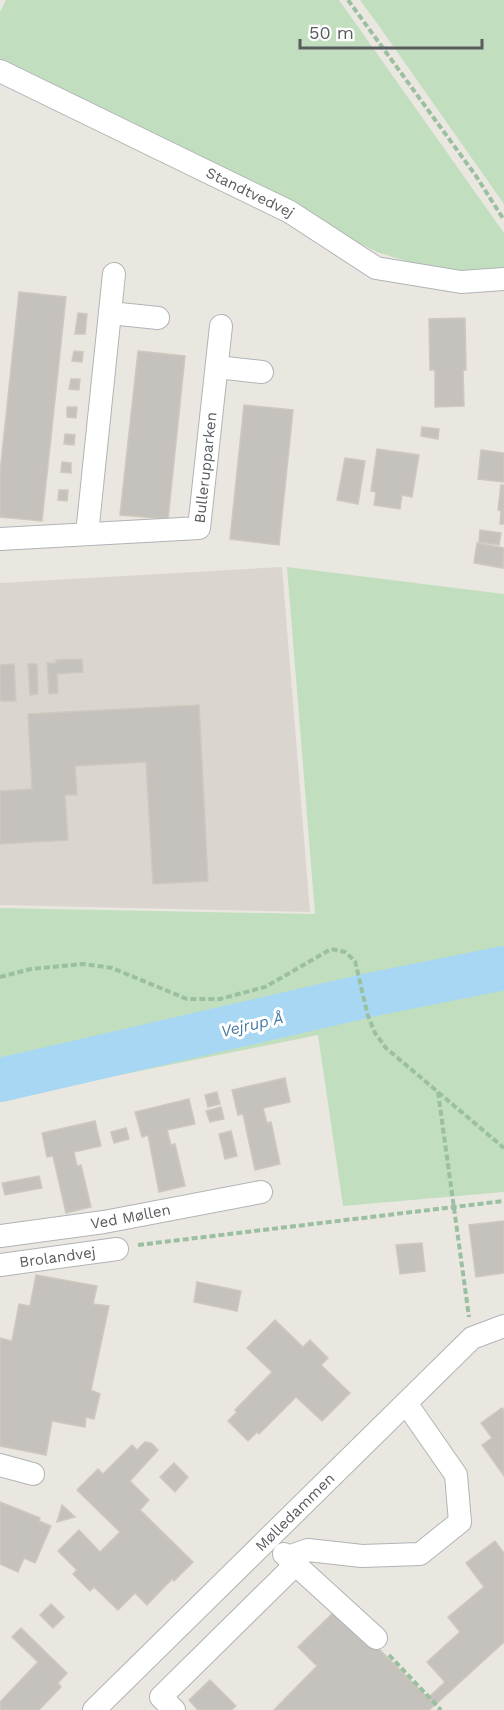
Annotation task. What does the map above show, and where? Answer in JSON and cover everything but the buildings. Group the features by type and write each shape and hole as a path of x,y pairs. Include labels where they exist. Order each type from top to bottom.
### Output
{"street":[{"name":"Standtvedvej","path":"0,71 290,212 376,268 461,282 504,279"},
{"path":"87,534 114,274"},
{"path":"110,313 158,318"},
{"name":"Bullerupparken","path":"0,539 199,528 221,326"},
{"path":"217,367 262,372"},
{"name":"Ved Møllen","path":"0,1236 104,1222 261,1192"},
{"name":"Brolandvej","path":"0,1266 117,1249"},
{"name":"Mølledammen","path":"105,1706 147,1658 472,1338 504,1326"},
{"path":"174,1710 161,1697 291,1561 308,1551 362,1556 420,1554 460,1522 456,1475 406,1403"},
{"path":"0,1465 33,1474"},
{"path":"267,1539 376,1638"},
{"path":"147,1658 174,1684"}],"path":[{"path":"348,0 476,176 504,220"},
{"path":"0,977 31,969 83,964 112,968 187,999 220,999 265,987 331,949 345,952 355,961 368,1016 375,1033 386,1048 504,1148"},
{"path":"438,1092 472,1338"},
{"path":"117,1249 504,1201"},
{"path":"376,1638 383,1649 441,1710"}],"shaded area":[{"path":"282,567 310,912 0,905 0,583"}],"green space":[{"path":"6,0 339,0 504,233 504,291 377,252 0,59 0,12"},
{"path":"360,0 504,0 504,204 379,26"},
{"path":"287,567 504,594 504,1192 343,1206 318,1035 0,1099 0,908 315,914"}],"waterway":[{"name":"Vejrup Å","path":"0,1080 374,994 504,968"}]}
